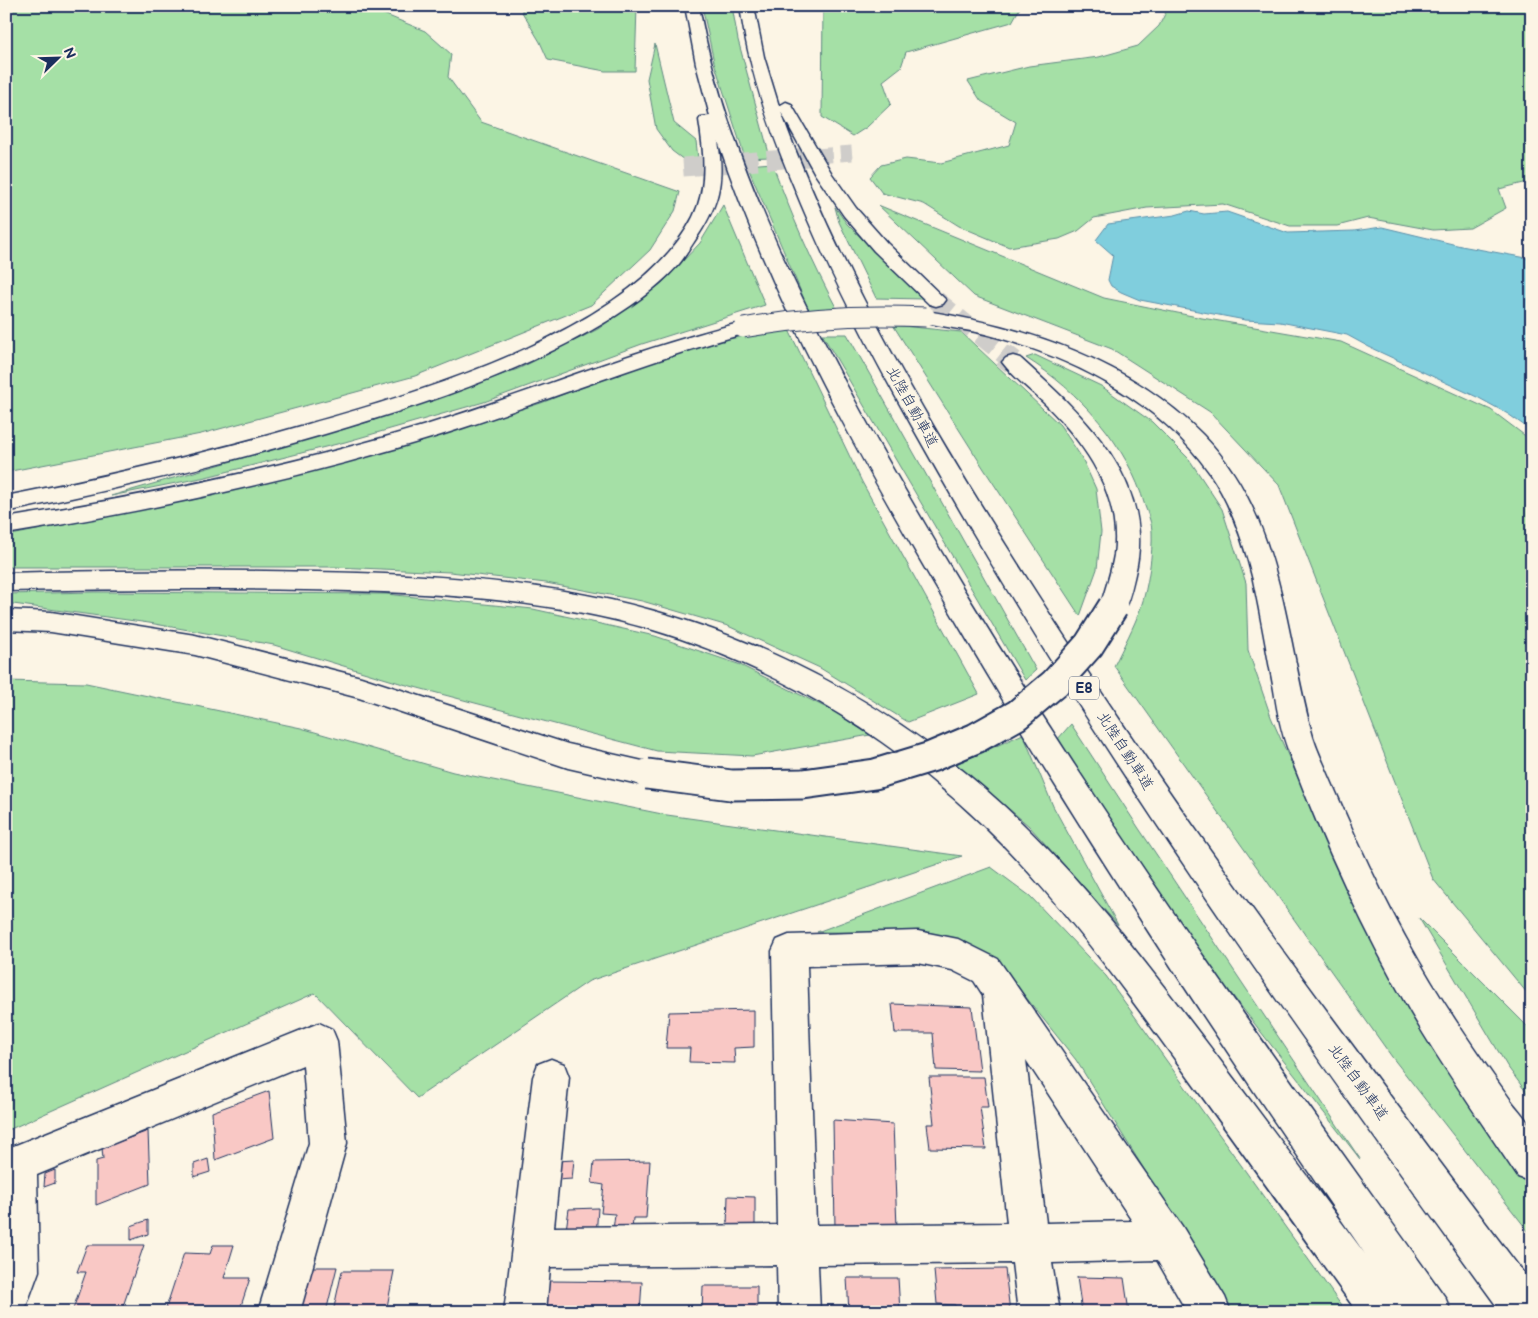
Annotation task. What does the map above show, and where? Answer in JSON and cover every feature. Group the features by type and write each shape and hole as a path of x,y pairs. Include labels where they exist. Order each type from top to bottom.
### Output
{"main road":[{"path":"6,504 259,446 430,394 543,349 591,323 631,298 686,244 702,218 710,193 713,170 711,142 695,66 686,6"},
{"path":"692,6 704,64 720,119 743,186 784,281 842,400 926,551 1050,752 1239,1041 1430,1312"},
{"path":"747,10 786,106 825,176 850,213 882,248 931,309"},
{"name":"北陸自動車道","path":"747,10 757,60 774,116 828,249 877,344 942,462 1034,611 1180,834 1431,1184 1527,1312"},
{"path":"6,526 153,500 364,450 502,408 649,354 743,328 818,316 931,309 1004,332 1082,362 1122,384 1157,407 1189,435 1214,464 1236,497 1252,536 1266,581 1300,742 1335,826 1375,914 1440,1028 1532,1163"},
{"path":"6,620 51,622 196,645 361,688 568,756 648,774 732,785 803,784 875,774 931,757 976,738 1024,708 1055,683 1089,645 1113,607 1123,576 1128,549 1123,501 1100,454 1084,431 1063,408 1013,362"},
{"path":"6,582 133,578 345,582 448,587 519,594 588,605 642,617 705,637 765,662 826,693 892,734 958,783 1016,836 1035,857 1085,914 1160,1010 1383,1312"},
{"path":"799,1312 789,951 918,947 958,955 986,970 1168,1240 1210,1312"},
{"path":"1000,991 1039,1312"},
{"path":"6,1305 19,1271 11,1166 319,1042 328,1143 279,1312"},
{"path":"524,1312 551,1077"},
{"path":"532,1247 1168,1240"}],"green space":[{"path":"6,6 364,6 425,31 451,54 448,77 481,122 680,192 675,211 650,250 591,305 415,376 201,434 6,472"},
{"path":"522,6 637,6 635,71 605,71 548,60 540,42 522,12"},
{"path":"702,6 732,6 738,40 770,157 745,158 714,62"},
{"path":"823,6 1021,6 1012,22 906,52 901,67 883,81 891,104 867,127 853,136 822,117"},
{"path":"1169,6 1532,6 1532,181 1499,189 1506,208 1470,228 1433,230 1368,218 1337,226 1290,226 1223,204 1147,208 1094,218 1078,231 1059,239 1009,247 959,226 924,204 882,193 870,177 881,165 906,159 941,163 1009,145 1016,122 981,101 968,81 1029,66 1099,57 1138,46 1159,26"},
{"path":"655,44 674,123 696,141 698,159 684,160 672,151 656,129 647,79"},
{"path":"772,163 802,238 838,311 810,313 747,165"},
{"path":"723,205 765,305 642,344 484,402 345,442 206,477 111,496 371,421 518,369 598,329 662,283 700,243"},
{"path":"878,205 1104,298 1202,318 1341,342 1491,410 1532,441 1532,999 1433,879 1279,485 1210,412 1112,349 974,296"},
{"path":"835,207 847,224 923,299 876,298 839,222"},
{"path":"893,325 961,332 1060,425 1082,458 1096,489 1101,532 1097,569 1080,616 984,469"},
{"path":"789,330 862,482 979,694 908,722 820,668 728,626 642,601 546,583 450,572 336,567 6,567 6,536 211,496 384,452 541,403 649,361 720,340"},
{"path":"822,334 847,334 1036,670 1025,680"},
{"path":"1035,355 1101,386 1152,422 1189,459 1222,509 1246,583 1248,650 1271,717 1341,875 1432,1047 1532,1185 1532,1236 1392,1057 1114,666 1144,599 1151,560 1151,522 1137,483 1114,441 1065,386 1026,358"},
{"path":"94,592 386,594 533,609 655,636 738,664 835,712 870,735 752,756 657,751 403,684 274,645 149,623 6,603 6,594"},
{"path":"6,681 86,683 301,728 453,772 667,815 962,856 589,981 417,1098 315,993 6,1131"},
{"path":"1071,724 1360,1159 1215,973 1057,740"},
{"path":"1023,734 1053,806 1118,925 1029,826 956,764"},
{"path":"991,867 1030,896 1106,976 1346,1312 1233,1312 1076,1060 993,956 931,933 817,932"},
{"path":"1419,918 1532,1031 1532,1100 1507,1066"}],"water":[{"path":"1189,211 1204,214 1227,212 1288,233 1354,231 1382,227 1461,246 1532,259 1532,431 1508,414 1479,398 1347,335 1280,322 1245,320 1140,300 1111,286 1108,280 1113,255 1096,240 1108,224 1175,215"}],"building":[{"path":"892,1004 972,1007 980,1071 936,1070 933,1033 895,1033"},
{"path":"754,1010 754,1047 734,1048 735,1063 689,1062 690,1048 666,1048 669,1012"},
{"path":"929,1077 984,1077 988,1107 980,1107 986,1149 930,1148 927,1124 934,1124"},
{"path":"269,1091 274,1138 215,1160 212,1112"},
{"path":"833,1120 893,1124 897,1228 835,1227"},
{"path":"148,1131 150,1184 96,1205 96,1161 103,1159 102,1148"},
{"path":"208,1159 210,1172 194,1177 194,1164"},
{"path":"574,1160 572,1179 556,1180 557,1161"},
{"path":"650,1161 646,1218 633,1218 632,1230 613,1230 615,1214 601,1213 604,1185 592,1183 594,1162"},
{"path":"55,1170 55,1183 44,1187 45,1174"},
{"path":"728,1196 755,1197 755,1227 727,1226"},
{"path":"598,1208 596,1236 565,1237 569,1209"},
{"path":"148,1220 148,1234 131,1240 131,1226"},
{"path":"87,1245 144,1245 121,1312 72,1312 86,1272 77,1272"},
{"path":"213,1245 234,1245 224,1278 250,1278 239,1312 165,1311 184,1253 210,1254"},
{"path":"300,1267 337,1267 326,1312 288,1312"},
{"path":"1005,1269 1010,1312 956,1312 955,1305 937,1304 934,1270"},
{"path":"342,1271 394,1271 386,1312 333,1312"},
{"path":"1077,1277 1124,1278 1129,1312 1082,1312"},
{"path":"847,1278 898,1278 900,1312 849,1312"},
{"path":"549,1281 642,1282 640,1312 545,1312"},
{"path":"703,1286 757,1286 757,1312 702,1312"}],"tunnel":[{"path":"794,158 852,153"},
{"path":"683,167 809,157"},
{"path":"936,300 1006,356"},
{"path":"1004,355 1013,362"}]}
